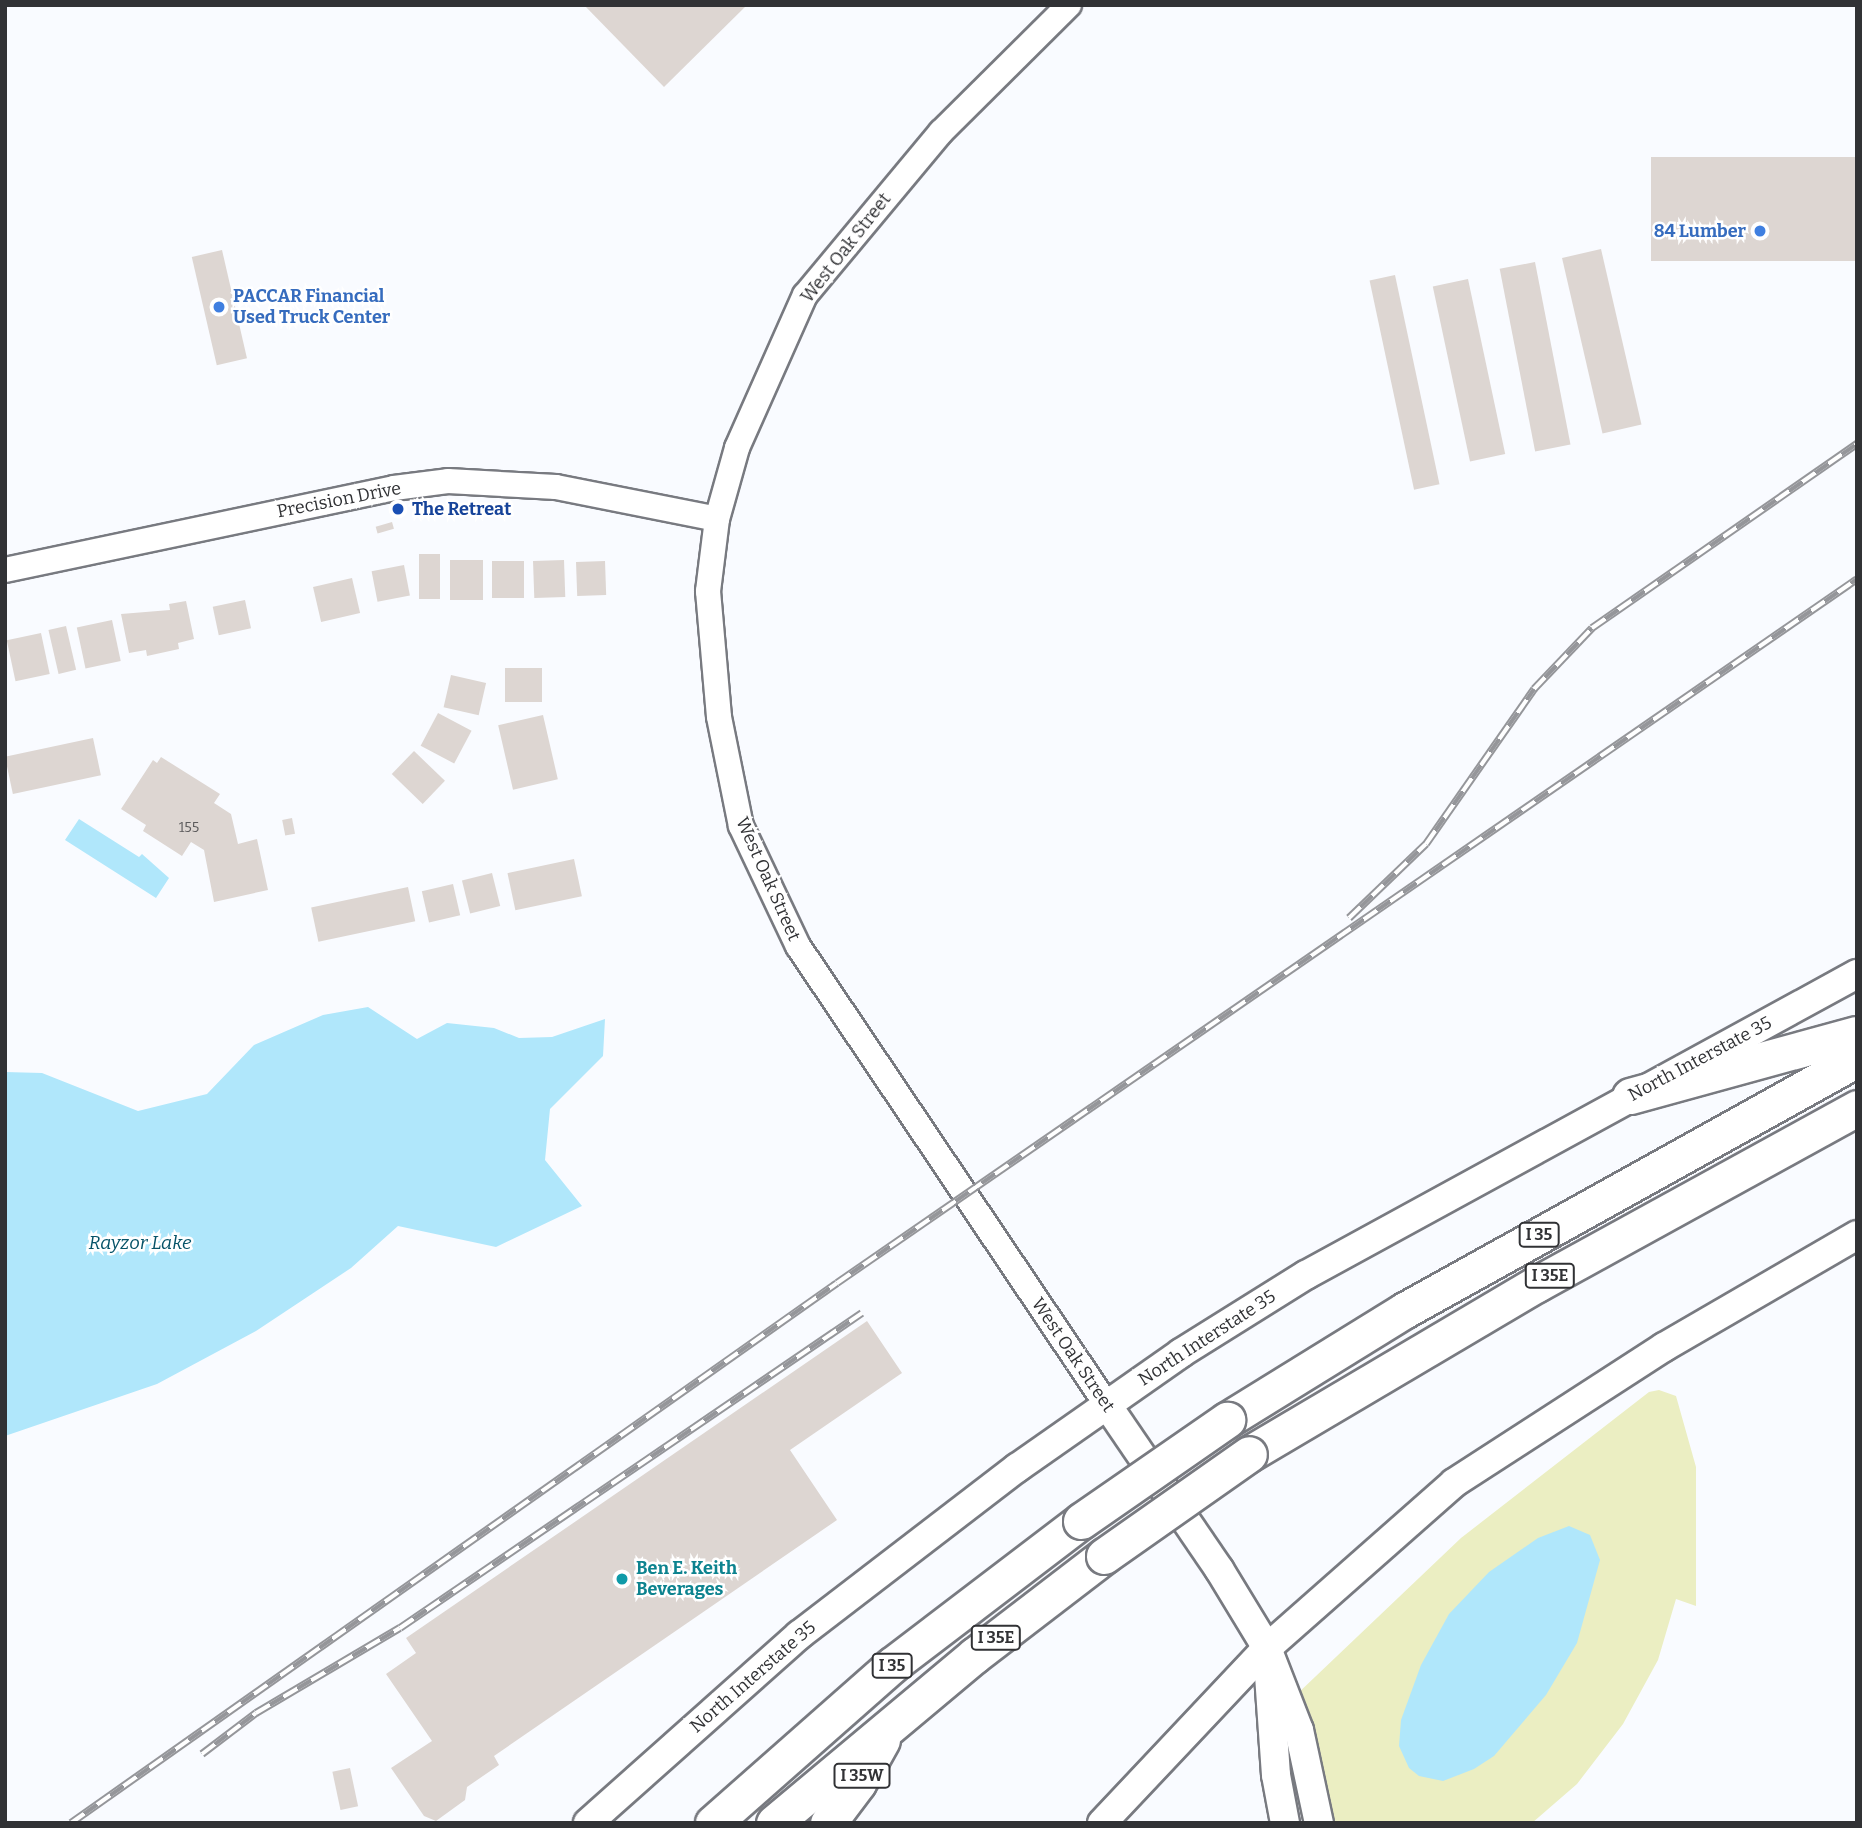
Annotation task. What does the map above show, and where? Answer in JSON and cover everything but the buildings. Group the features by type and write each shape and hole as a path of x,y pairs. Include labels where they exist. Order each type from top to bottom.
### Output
{"highway":[{"path":"1630,1097 1857,1034"},
{"name":"I 35","path":"713,1823 892,1665 1081,1521 1227,1420 1405,1310 1857,1059"},
{"name":"I 35E","path":"774,1823 890,1724 1104,1556 1249,1454 1490,1311 1857,1108"},
{"name":"I 35W","path":"828,1823 859,1783 890,1724"}],"main road":[{"name":"North Interstate 35","path":"588,1823 799,1635 1107,1405 1306,1275 1857,974"},
{"path":"1102,1823 1267,1648 1454,1483 1664,1347 1857,1235"},
{"name":"West Oak Street","path":"1107,1405 1220,1569 1267,1648 1299,1730 1319,1823"},
{"name":"West Oak Street","path":"1267,1648 1276,1775 1285,1823"}],"street":[{"name":"West Oak Street","path":"1069,5 941,132 804,295 737,448 717,519 708,591 719,717 741,826 797,946 1107,1405"},
{"name":"Precision Drive","path":"5,569 394,488 448,481 556,487 717,519"}],"green space":[{"path":"1659,1390 1676,1396 1696,1467 1696,1606 1676,1599 1658,1660 1623,1724 1577,1784 1532,1823 1318,1823 1295,1696 1461,1538 1649,1392"}],"water":[{"path":"79,819 139,857 142,854 169,878 156,898 65,840"},
{"name":"Rayzor Lake","path":"368,1007 417,1039 447,1023 494,1028 519,1038 552,1037 605,1019 603,1056 550,1109 545,1160 582,1206 496,1247 398,1226 351,1268 256,1331 157,1384 5,1436 5,1072 42,1073 138,1111 207,1094 254,1045 323,1015"},
{"path":"1569,1526 1590,1535 1600,1560 1577,1643 1546,1695 1494,1756 1474,1769 1443,1781 1419,1776 1409,1768 1399,1746 1401,1720 1421,1665 1449,1614 1489,1572 1538,1538"}],"railway":[{"path":"1349,918 1426,844 1534,689 1592,628 1857,444"},
{"path":"71,1823 837,1283 1857,579"},
{"path":"202,1754 256,1713 400,1628 862,1313"}],"place":[{"name":"84 Lumber","path":"1760,231"},
{"name":"PACCAR Financial Used Truck Center","path":"219,307"},
{"name":"The Retreat","path":"398,509"},
{"name":"Ben E. Keith Beverages","path":"622,1579"}]}
